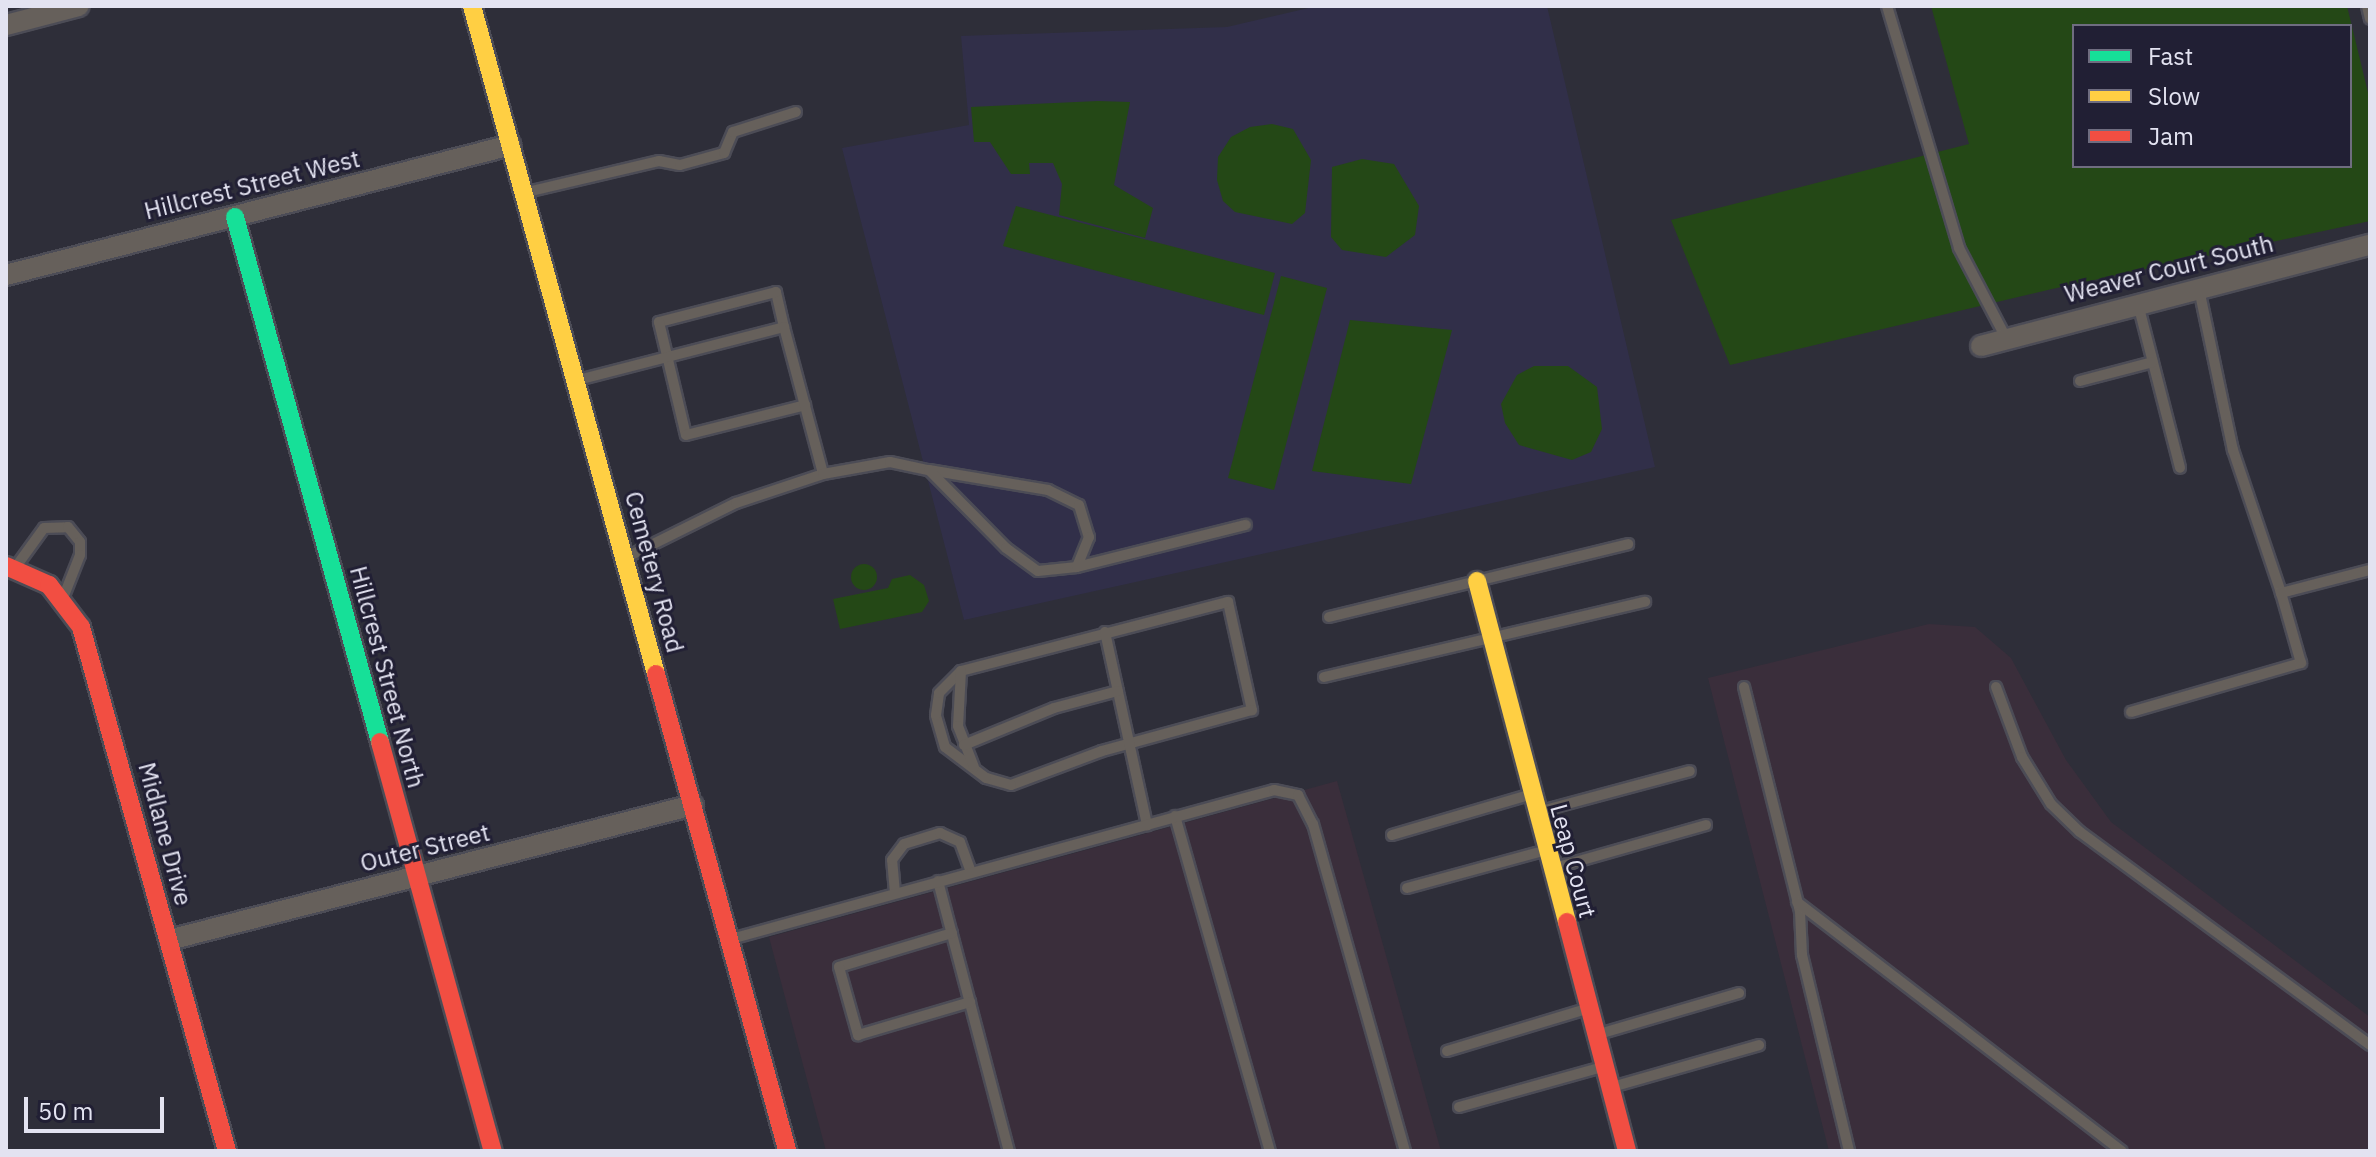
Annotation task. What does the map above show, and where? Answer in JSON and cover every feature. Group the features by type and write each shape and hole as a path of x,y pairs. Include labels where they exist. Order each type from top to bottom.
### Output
{"street":[{"path":"6,25 79,6"},
{"name":"Cemetery Road","path":"472,6 787,1151"},
{"name":"Hillcrest Street West","path":"6,275 511,145"},
{"name":"Hillcrest Street North","path":"235,217 493,1151"},
{"name":"Weaver Court South","path":"1981,346 2370,245"},
{"name":"Midlane Drive","path":"10,567 62,598 81,627 227,1151"},
{"name":"Leap Court","path":"1477,581 1533,804 1627,1151"},
{"name":"Outer Street","path":"169,940 693,805"}],"lane":[{"path":"1887,6 1959,248 2006,338"},
{"path":"2367,6 2370,19"},
{"path":"525,193 659,161 680,165 724,153 733,132 796,112"},
{"path":"2131,712 2301,663 2233,450 2199,289"},
{"path":"805,405 686,435 659,322 776,292 823,474"},
{"path":"2138,304 2180,468"},
{"path":"576,380 784,327"},
{"path":"2080,381 2153,362"},
{"path":"625,558 736,503 823,474 890,462 1048,490 1079,505 1089,537 1077,567"},
{"path":"929,470 1006,548 1038,571 1077,567 1246,525"},
{"path":"10,567 44,528 68,527 80,542 80,555 62,598"},
{"path":"1329,617 1628,544"},
{"path":"2281,593 2370,570"},
{"path":"1228,602 1252,710 1130,743 1021,784 977,773 945,747 936,715 939,693 961,671 1228,602"},
{"path":"1324,677 1645,602"},
{"path":"1105,632 1147,825"},
{"path":"961,671 958,726 977,773"},
{"path":"1744,687 1797,902 1802,955 1849,1151"},
{"path":"1996,687 2022,757 2051,804 2080,832 2370,1045"},
{"path":"964,745 1054,708 1118,691"},
{"path":"1392,835 1690,771"},
{"path":"729,939 1274,790 1298,795 1313,824 1405,1151"},
{"path":"1175,816 1270,1151"},
{"path":"1407,888 1706,825"},
{"path":"895,893 892,860 904,844 940,833 960,842 971,872"},
{"path":"938,881 1009,1151"},
{"path":"1797,902 2122,1151"},
{"path":"952,933 839,967 858,1035 970,1002"},
{"path":"1596,1035 1739,993"},
{"path":"1447,1051 1588,1008"},
{"path":"1610,1088 1759,1045"},
{"path":"1459,1107 1604,1066"}],"shaded area":[{"path":"1317,6 1547,6 1655,467 964,620 842,148 969,125 961,36 1227,27"},
{"path":"1929,624 1975,627 2011,658 2066,760 2111,822 2370,1017 2370,1151 1829,1151 1708,678"},
{"path":"1337,781 1441,1151 826,1151 769,937"}],"green space":[{"path":"1931,6 2347,6 2351,24 2072,24 2072,168 2352,168 2352,27 2370,101 2370,221 2052,289 1730,365 1671,220 1969,144"},
{"path":"1130,102 1114,185 1153,208 1145,238 1059,215 1062,184 1053,163 1029,163 1030,174 1011,174 990,142 974,142 971,107"},
{"path":"1272,124 1293,129 1311,160 1305,213 1292,224 1235,212 1223,201 1217,180 1218,157 1231,137 1250,127"},
{"path":"1362,159 1394,164 1419,206 1415,235 1386,257 1342,250 1331,237 1332,167"},
{"path":"1016,206 1275,273 1264,315 1003,246"},
{"path":"1281,276 1327,288 1274,490 1228,478"},
{"path":"1350,320 1452,330 1411,484 1312,471"},
{"path":"1534,366 1568,366 1597,387 1602,429 1591,452 1572,460 1519,445 1505,423 1501,404 1517,375"},
{"path":"864,564 873,568 877,577 873,586 864,590 855,586 851,577 855,568"},
{"path":"910,575 924,585 929,601 922,612 840,629 833,599 888,588 892,579"}],"traffic: fast":[{"path":"235,217 380,742"}],"traffic: slow":[{"path":"472,6 656,674"},
{"path":"1477,581 1567,922"}],"traffic: jam":[{"path":"6,566 49,585 81,627 227,1151"},
{"path":"656,674 787,1151"},
{"path":"380,742 493,1151"},
{"path":"1567,922 1627,1151"}]}
